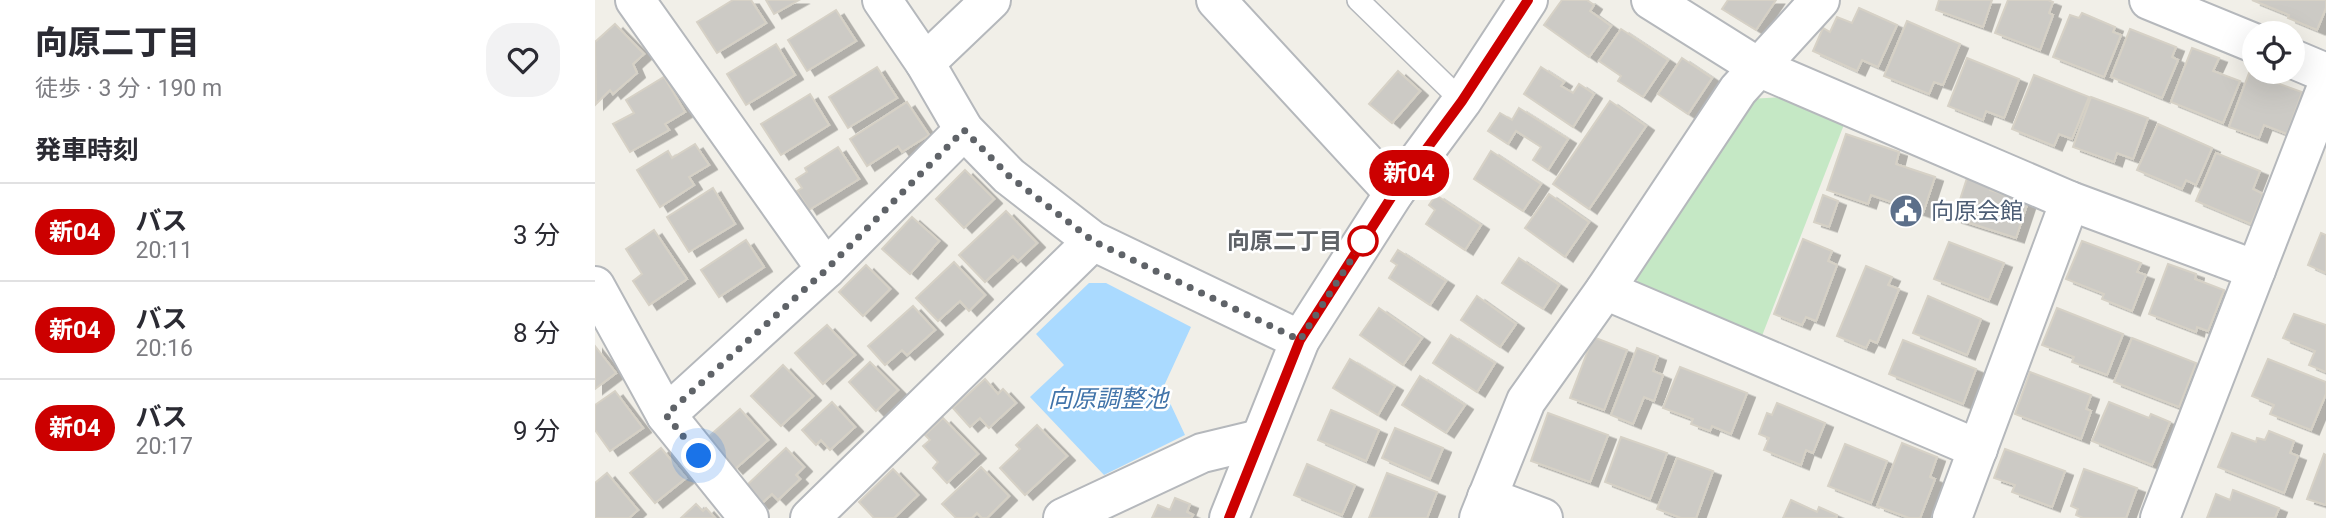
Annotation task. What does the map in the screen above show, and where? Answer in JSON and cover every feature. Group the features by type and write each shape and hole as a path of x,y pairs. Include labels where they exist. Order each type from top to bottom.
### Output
{"street":[{"path":"635,0 826,270"},
{"path":"881,0 925,63 964,130 1009,176 1093,241 1300,340"},
{"path":"925,63 991,0"},
{"path":"1216,0 1394,193"},
{"path":"1229,518 1300,340 1394,193 1462,101 1528,0"},
{"path":"1651,0 1758,67 2070,201 2256,270"},
{"path":"1543,518 1483,508 1526,401 1605,290 1738,90 1821,0"},
{"path":"2149,0 2242,38"},
{"path":"2305,64 2326,73"},
{"path":"2160,518 2326,89"},
{"path":"666,415 826,270 964,130"},
{"path":"1952,518 2070,201"},
{"path":"810,518 1093,241"},
{"path":"595,286 666,415 749,518"},
{"path":"1605,290 1978,449"},
{"path":"1063,518 1202,453 1259,439"}],"lane":[{"path":"1358,0 1462,101"}],"green space":[{"path":"1783,97 1845,122 1760,341 1643,292 1634,274 1748,99"}],"water":[{"name":"向原調整池","path":"1089,283 1106,283 1191,327 1163,388 1185,435 1104,475 1030,397 1064,365 1036,334"}],"building":[{"path":"733,0 751,0 766,23 717,53 697,22"},
{"path":"766,0 799,0 774,14"},
{"path":"1562,0 1587,0 1594,5 1590,11 1611,26 1589,57 1544,25"},
{"path":"1728,0 1776,0 1756,30 1722,9"},
{"path":"1939,0 1992,0 1983,27 1936,10"},
{"path":"2008,0 2053,2 2049,13 2053,15 2040,50 1995,33"},
{"path":"2252,0 2326,0 2326,8 2317,30 2305,25 2305,21 2288,18 2289,15"},
{"path":"1859,8 1897,25 1878,67 1862,60 1857,71 1813,51 1823,28 1830,32 1837,17 1852,23"},
{"path":"836,10 856,41 807,71 788,40"},
{"path":"2082,13 2115,27 2113,32 2121,35 2104,77 2053,57 2070,15 2079,18"},
{"path":"1907,21 1960,44 1943,85 1934,82 1929,94 1884,76"},
{"path":"615,24 644,54 633,64 637,73 613,94 610,90 596,104 595,42"},
{"path":"1621,29 1668,60 1643,97 1618,81 1621,76 1599,61"},
{"path":"2130,29 2176,47 2172,57 2178,60 2162,98 2111,77"},
{"path":"776,44 795,75 746,105 727,74"},
{"path":"2192,48 2219,58 2213,71 2240,81 2223,123 2171,102"},
{"path":"1682,58 1712,78 1688,114 1658,94"},
{"path":"1967,58 2019,79 2004,118 1986,111 1983,120 1948,106"},
{"path":"877,67 897,98 848,128 829,97"},
{"path":"1541,67 1564,82 1561,86 1573,93 1579,84 1594,94 1573,127 1524,94"},
{"path":"1398,71 1420,91 1392,123 1369,104"},
{"path":"2034,75 2089,97 2072,139 2059,134 2054,146 2012,129"},
{"path":"664,77 685,112 665,124 669,130 630,152 613,124 634,113 626,100"},
{"path":"2245,84 2280,84 2302,92 2287,134 2264,125 2259,138 2229,127"},
{"path":"810,94 829,125 781,155 761,124"},
{"path":"2091,97 2148,118 2133,159 2117,153 2114,162 2073,147"},
{"path":"1610,101 1646,126 1589,209 1553,184"},
{"path":"907,102 929,135 902,152 898,146 867,166 850,139"},
{"path":"1519,108 1568,139 1548,170 1533,160 1541,147 1516,131 1508,144 1488,131 1500,113 1512,120"},
{"path":"2158,124 2212,148 2196,185 2186,180 2182,189 2137,170"},
{"path":"1846,134 1899,152 1896,164 1935,177 1923,213 1871,195 1868,204 1827,190"},
{"path":"695,144 709,165 689,177 694,185 660,207 637,170 668,151 672,158"},
{"path":"838,147 859,179 809,210 797,191 802,188 796,179 807,172 805,168"},
{"path":"1491,151 1541,184 1523,211 1474,179"},
{"path":"2216,153 2260,171 2253,189 2263,194 2251,224 2196,201"},
{"path":"965,170 994,199 964,228 936,199"},
{"path":"1968,175 1992,183 1990,190 2028,202 2016,238 1954,218"},
{"path":"713,188 735,224 689,252 667,217"},
{"path":"1549,194 1589,222 1565,257 1525,228"},
{"path":"1436,195 1481,225 1465,250 1426,224 1435,210 1429,205"},
{"path":"1823,195 1838,201 1829,227 1814,222"},
{"path":"1006,211 1037,243 1018,261 1013,256 985,282 959,255"},
{"path":"912,217 939,241 910,274 882,249"},
{"path":"654,230 687,279 649,305 633,281 642,274 626,249"},
{"path":"2321,233 2326,235 2326,273 2308,265"},
{"path":"1803,239 1832,251 1828,261 1837,265 1816,321 1806,317 1802,325 1774,314"},
{"path":"746,240 764,267 719,297 701,270"},
{"path":"2082,241 2141,263 2137,272 2146,275 2132,311 2102,299 2104,294 2066,279"},
{"path":"1949,242 2004,263 1989,300 1934,279"},
{"path":"1398,250 1446,281 1430,305 1389,278 1397,265 1391,261"},
{"path":"1519,258 1559,285 1543,309 1502,283"},
{"path":"954,262 985,295 969,311 960,301 938,321 916,298"},
{"path":"2168,264 2196,274 2195,279 2224,290 2208,331 2197,327 2196,332 2149,314"},
{"path":"866,265 890,289 863,316 839,292"},
{"path":"1866,266 1892,277 1888,285 1899,289 1877,343 1870,340 1866,348 1837,336"},
{"path":"1477,296 1516,324 1500,347 1461,320"},
{"path":"1928,296 1981,319 1967,355 1913,333"},
{"path":"913,306 935,330 907,355 902,350 885,365 868,346"},
{"path":"1379,308 1422,338 1403,365 1360,335"},
{"path":"2057,308 2123,334 2107,375 2072,362 2074,357 2042,345"},
{"path":"2294,314 2326,325 2326,372 2309,365 2315,351 2283,338"},
{"path":"827,325 855,355 823,384 795,353"},
{"path":"1451,335 1495,363 1477,392 1433,363"},
{"path":"1593,337 1627,350 1604,410 1570,398"},
{"path":"2132,338 2196,363 2179,407 2114,382"},
{"path":"1903,340 1976,369 1963,404 1889,374"},
{"path":"595,346 616,373 595,389"},
{"path":"1637,348 1658,356 1653,371 1663,375 1654,401 1644,397 1633,424 1611,415"},
{"path":"1350,359 1395,386 1378,415 1333,388"},
{"path":"2268,359 2326,382 2326,394 2311,430 2270,414 2274,405 2252,396"},
{"path":"870,362 898,390 876,411 849,382"},
{"path":"783,365 813,396 781,426 751,396"},
{"path":"1680,367 1747,393 1731,434 1712,426 1710,431 1691,424 1693,419 1663,408"},
{"path":"2030,372 2091,395 2086,409 2091,411 2081,439 2015,414"},
{"path":"1420,376 1465,405 1446,433 1402,405"},
{"path":"985,379 998,394 1003,389 1016,403 989,428 980,418 970,427 953,408"},
{"path":"615,391 643,428 610,451 595,430 595,405"},
{"path":"832,402 855,427 830,450 821,440 816,445 802,430"},
{"path":"2109,402 2149,418 2151,414 2170,422 2152,465 2092,441"},
{"path":"1777,403 1825,423 1813,453 1806,450 1801,465 1764,450 1769,438 1759,434 1767,413 1772,415"},
{"path":"740,409 768,440 735,469 707,438"},
{"path":"1331,410 1379,430 1366,461 1318,440"},
{"path":"1548,413 1608,435 1590,482 1531,461"},
{"path":"943,418 978,454 947,483 933,468 938,462 923,446 930,440 925,435"},
{"path":"1037,425 1067,456 1025,495 1000,468 1020,449 1016,445"},
{"path":"1395,428 1443,448 1430,479 1382,458"},
{"path":"2269,431 2294,441 2290,453 2298,456 2284,493 2218,467 2232,433 2256,442 2257,438 2265,440"},
{"path":"1621,437 1667,453 1650,499 1605,482"},
{"path":"1902,443 1937,457 1930,477 1935,479 1920,518 1909,518 1877,506"},
{"path":"1845,444 1887,461 1871,503 1828,486"},
{"path":"661,448 686,478 655,503 630,473"},
{"path":"786,448 804,467 796,475 800,479 778,500 772,494 761,504 745,487"},
{"path":"2005,449 2065,471 2052,507 2012,492 2015,485 1994,478"},
{"path":"2324,454 2326,455 2326,505 2307,499"},
{"path":"1677,458 1713,471 1696,518 1681,518 1657,509"},
{"path":"1307,464 1355,485 1342,515 1294,495"},
{"path":"981,467 1009,496 987,518 982,518 977,513 972,518 956,518 942,504"},
{"path":"893,469 918,495 894,518 874,518 859,502"},
{"path":"2084,469 2137,488 2126,518 2083,518 2076,515 2078,509 2071,506"},
{"path":"607,473 638,510 629,518 595,518 595,483"},
{"path":"1387,473 1437,492 1427,518 1369,518"},
{"path":"2233,490 2279,508 2275,518 2207,518 2216,494 2230,500"},
{"path":"1175,498 1190,504 1187,512 1193,515 1191,518 1152,518 1158,505 1170,510"},
{"path":"1791,500 1817,512 1819,507 1837,515 1836,518 1783,518"},
{"path":"696,504 703,511 706,508 715,518 681,518"}],"bus line":[{"name":"新04","path":"1229,518 1300,340 1394,193 1462,101 1528,0"}],"place":[{"name":"向原会館","path":"1906,211"},
{"name":"向原二丁目","path":"1363,241"}],"route":[{"path":"699,456 666,415 826,270 964,130 1009,176 1093,241 1300,340 1367,235 1363,241"}]}
